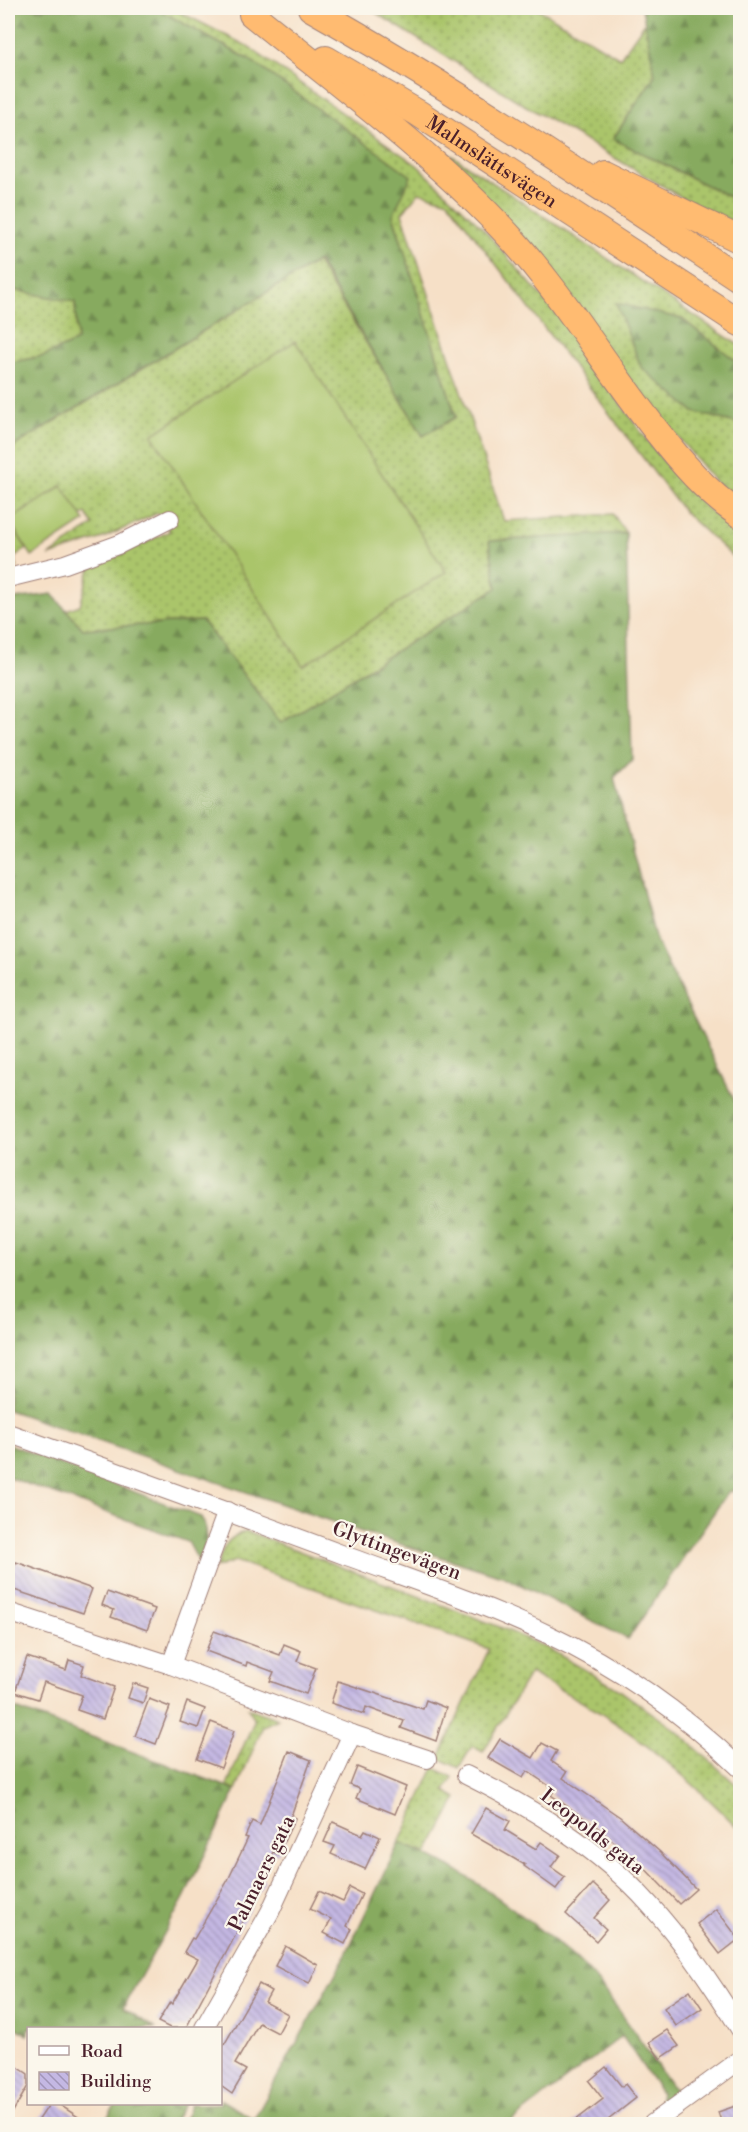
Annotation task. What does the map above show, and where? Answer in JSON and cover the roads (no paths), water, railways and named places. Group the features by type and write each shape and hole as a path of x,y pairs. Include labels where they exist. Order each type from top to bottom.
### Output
{"highway":[{"name":"Malmslättsvägen","path":"310,8 385,49 741,279"},
{"name":"Malmslättsvägen","path":"246,11 418,113 741,323"},
{"path":"246,11 456,183 510,237 565,306 682,464 720,501 741,515"},
{"path":"504,124 741,240"}],"street":[{"path":"8,578 65,564 120,544 170,519"},
{"name":"Glyttingevägen","path":"8,1432 448,1593 548,1634 646,1691 687,1720 741,1768"},
{"path":"171,1665 227,1511"},
{"path":"8,1612 171,1665 352,1734 427,1759"},
{"name":"Palmaers gata","path":"205,2027 270,1912 352,1734"},
{"name":"Leopolds gata","path":"466,1775 513,1798 557,1826 602,1860 647,1902 709,1979 741,2029"},
{"path":"652,2124 741,2060"}]}
